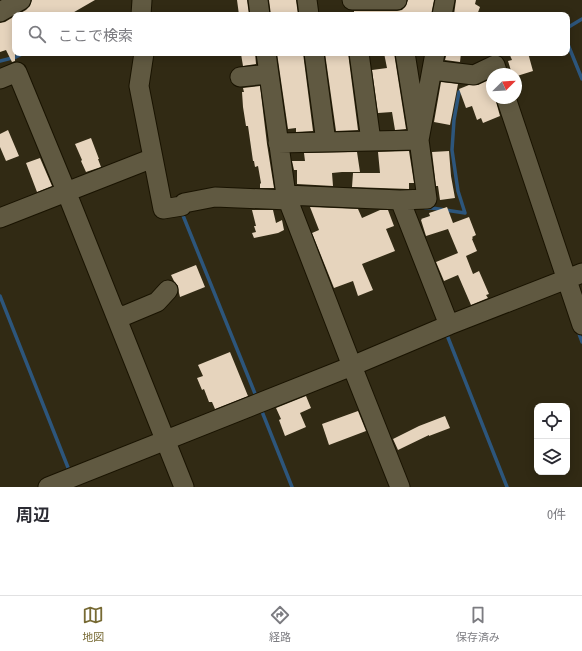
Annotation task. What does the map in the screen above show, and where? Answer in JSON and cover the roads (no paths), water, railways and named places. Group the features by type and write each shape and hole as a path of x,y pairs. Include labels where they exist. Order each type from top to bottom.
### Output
{"street":[{"path":"0,12 21,0"},
{"path":"142,0 142,12"},
{"path":"258,0 260,12"},
{"path":"307,0 309,12"},
{"path":"354,12 352,0 397,0 399,12"},
{"path":"442,12 444,0"},
{"path":"144,56 139,86 163,209 182,206 184,203 215,197 400,200 427,198 405,56"},
{"path":"266,56 287,197 400,487"},
{"path":"314,56 326,142"},
{"path":"359,56 371,141"},
{"path":"419,140 434,61 474,75 486,69"},
{"path":"489,68 495,65 496,68"},
{"path":"0,78 17,72 184,487"},
{"path":"240,77 269,74"},
{"path":"508,104 574,276 582,325"},
{"path":"278,143 419,140"},
{"path":"0,218 153,158"},
{"path":"400,200 449,325"},
{"path":"48,487 574,276"},
{"path":"116,316 126,315 157,302 168,290"}],"waterway":[{"path":"570,26 582,19"},
{"path":"570,49 582,79"},
{"path":"0,61 18,56"},
{"path":"425,208 465,213 458,191 452,150 454,120 459,92"},
{"path":"182,213 256,396"},
{"path":"0,296 69,470"},
{"path":"578,331 582,342"},
{"path":"447,335 507,487"},
{"path":"261,409 292,487"}]}
